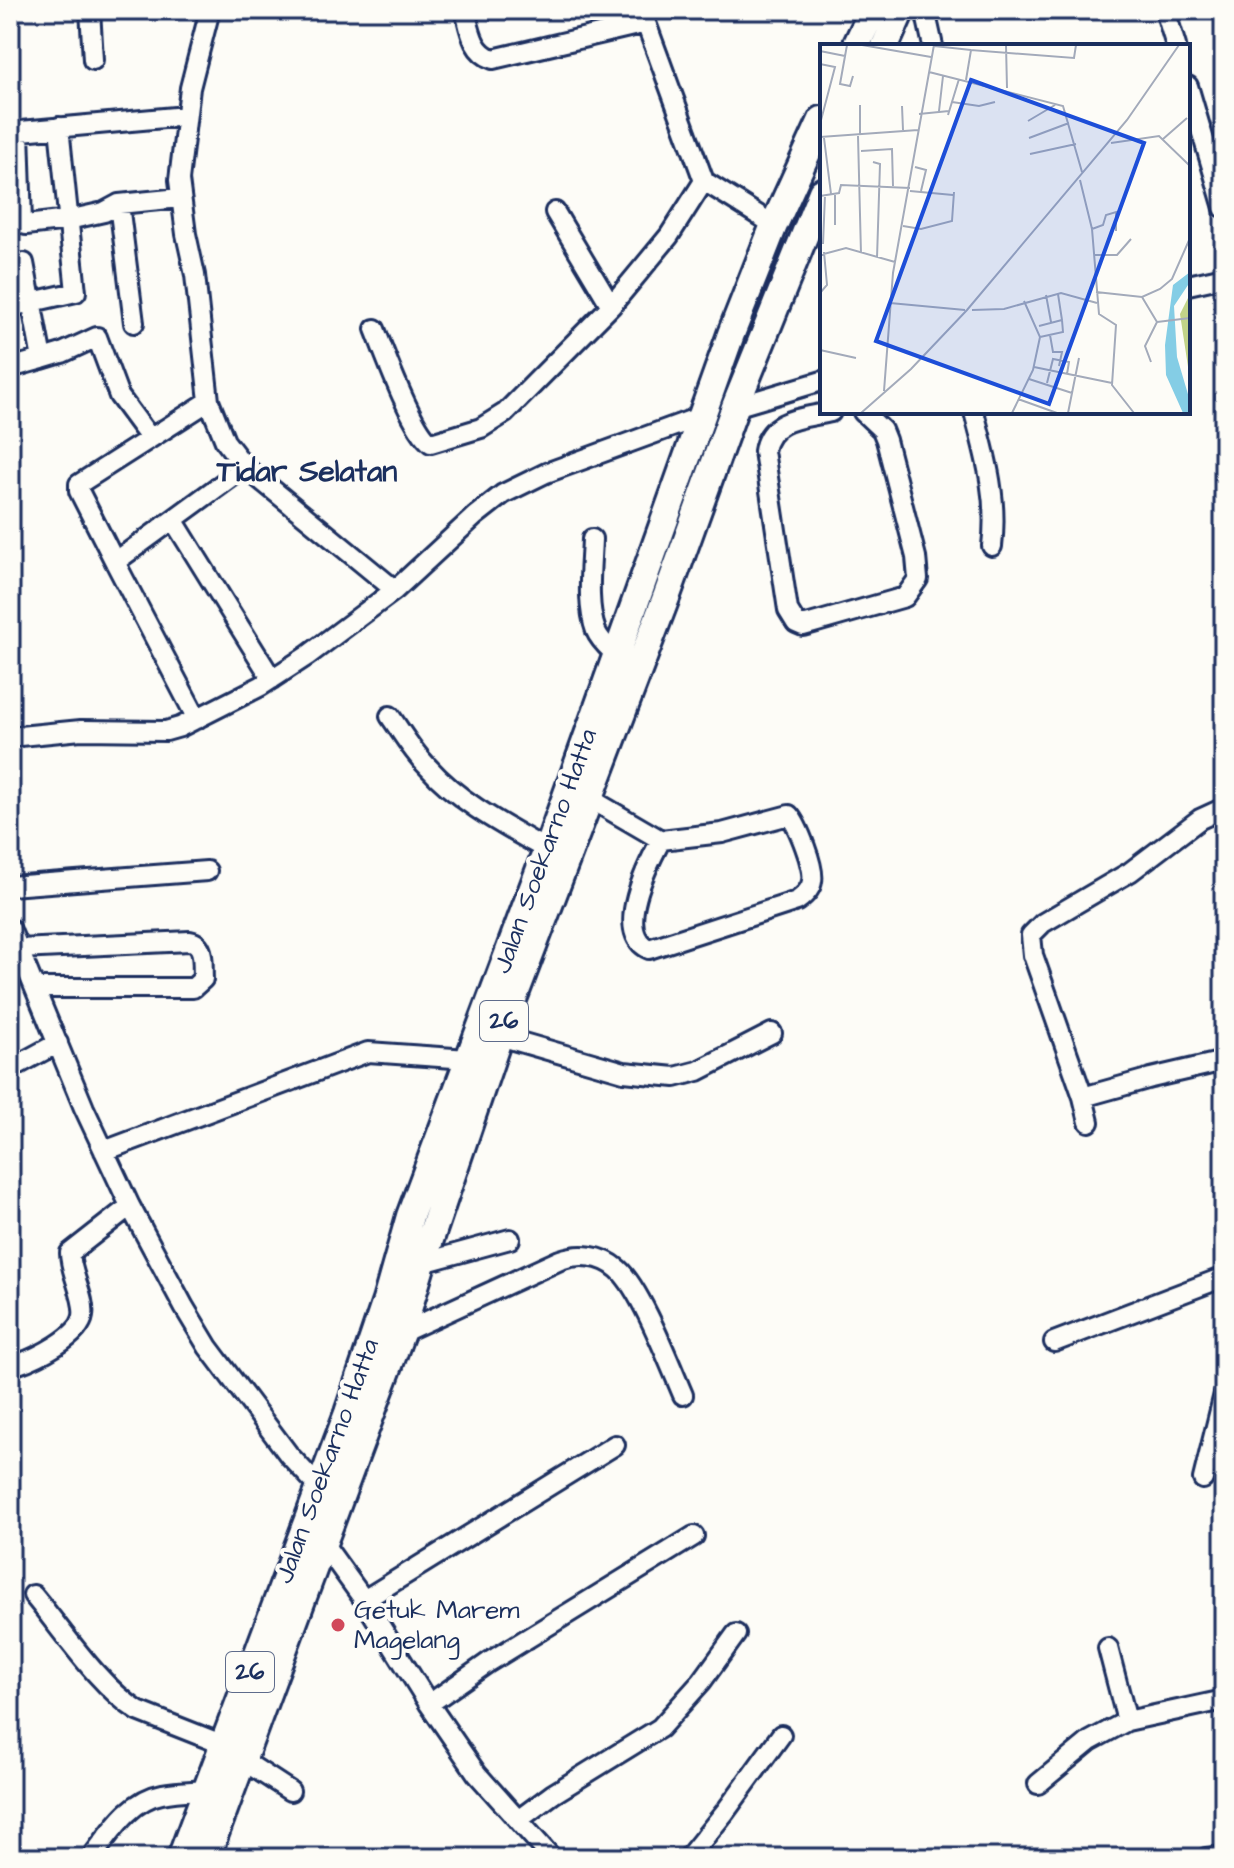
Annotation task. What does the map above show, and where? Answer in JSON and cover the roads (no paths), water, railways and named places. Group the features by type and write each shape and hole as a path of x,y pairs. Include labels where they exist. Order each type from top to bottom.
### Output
{"highway":[{"path":"857,44 873,10"},
{"path":"886,44 901,10"},
{"name":"Jalan Soekarno Hatta","path":"181,1858 207,1790 234,1753 323,1543 401,1333 398,1302 410,1216 547,850 702,416 774,225 820,124"},
{"name":"Jalan Soekarno Hatta","path":"206,1858 234,1753 319,1487 398,1302 422,1263 499,1036 735,407 820,197"}],"street":[{"path":"90,10 93,60"},
{"path":"210,10 190,88 179,180 195,275 209,401 225,441 245,467 395,590"},
{"path":"465,10 475,43 483,55 493,59 644,16 704,181 774,225"},
{"path":"925,10 933,44"},
{"path":"1165,10 1175,44"},
{"path":"1190,93 1224,208"},
{"path":"180,198 119,204 104,212 68,220 26,225 16,222 14,132 186,116"},
{"path":"10,307 76,292 59,127"},
{"path":"375,329 413,418 426,440 434,443 481,428 505,413 611,306 669,236 704,181"},
{"path":"119,204 134,323"},
{"path":"555,212 611,306"},
{"path":"24,263 42,359"},
{"path":"1190,285 1224,277"},
{"path":"10,368 62,353 97,337 119,396 150,438"},
{"path":"735,407 820,382"},
{"path":"197,719 79,486 209,401"},
{"path":"822,414 782,423 767,438 764,451 788,610 793,620 803,626 905,597 918,579 909,529 886,440 882,430 865,414"},
{"path":"975,414 994,495 992,546"},
{"path":"10,737 81,730 166,731 197,719 272,679 395,590 503,494 546,473 702,416"},
{"path":"115,562 245,467"},
{"path":"174,521 272,679"},
{"path":"592,539 591,595 595,628 602,641 617,656"},
{"path":"390,716 417,755 445,784 495,820 547,850"},
{"path":"589,798 661,840 722,833 789,815 811,866 812,882 797,901 649,949 636,937 633,917 644,873 661,840"},
{"path":"1089,1122 1033,955 1031,935 1043,923 1130,872 1200,819 1224,808"},
{"path":"10,886 207,871"},
{"path":"10,928 84,1108 130,1206 208,1347 289,1455 319,1487"},
{"path":"19,949 190,941 196,942 201,949 203,979 193,988 36,988"},
{"path":"499,1036 624,1072 681,1077 772,1033"},
{"path":"10,1069 58,1043"},
{"path":"104,1151 368,1052 468,1059"},
{"path":"1083,1097 1224,1061"},
{"path":"10,1359 16,1364 44,1353 79,1324 83,1311 70,1253 130,1206"},
{"path":"422,1263 510,1239"},
{"path":"401,1333 560,1260 581,1254 609,1263 625,1277 649,1320 683,1395"},
{"path":"1054,1342 1224,1277"},
{"path":"1203,1479 1224,1394"},
{"path":"364,1600 615,1445"},
{"path":"429,1704 489,1662 694,1536"},
{"path":"323,1543 364,1600 477,1774 552,1858"},
{"path":"33,1595 88,1662 127,1703 138,1711 234,1753 290,1791"},
{"path":"518,1820 553,1794 660,1728 702,1681 736,1634"},
{"path":"1108,1648 1127,1721"},
{"path":"1038,1784 1090,1741 1127,1721 1224,1700"},
{"path":"688,1858 781,1735"},
{"path":"91,1858 136,1806 161,1794 207,1790"},
{"path":"1206,1858 1224,1856"}],"place":[{"name":"Getuk Marem Magelang","path":"338,1625"}],"district":[{"name":"Tidar Selatan","path":"307,472"}]}
